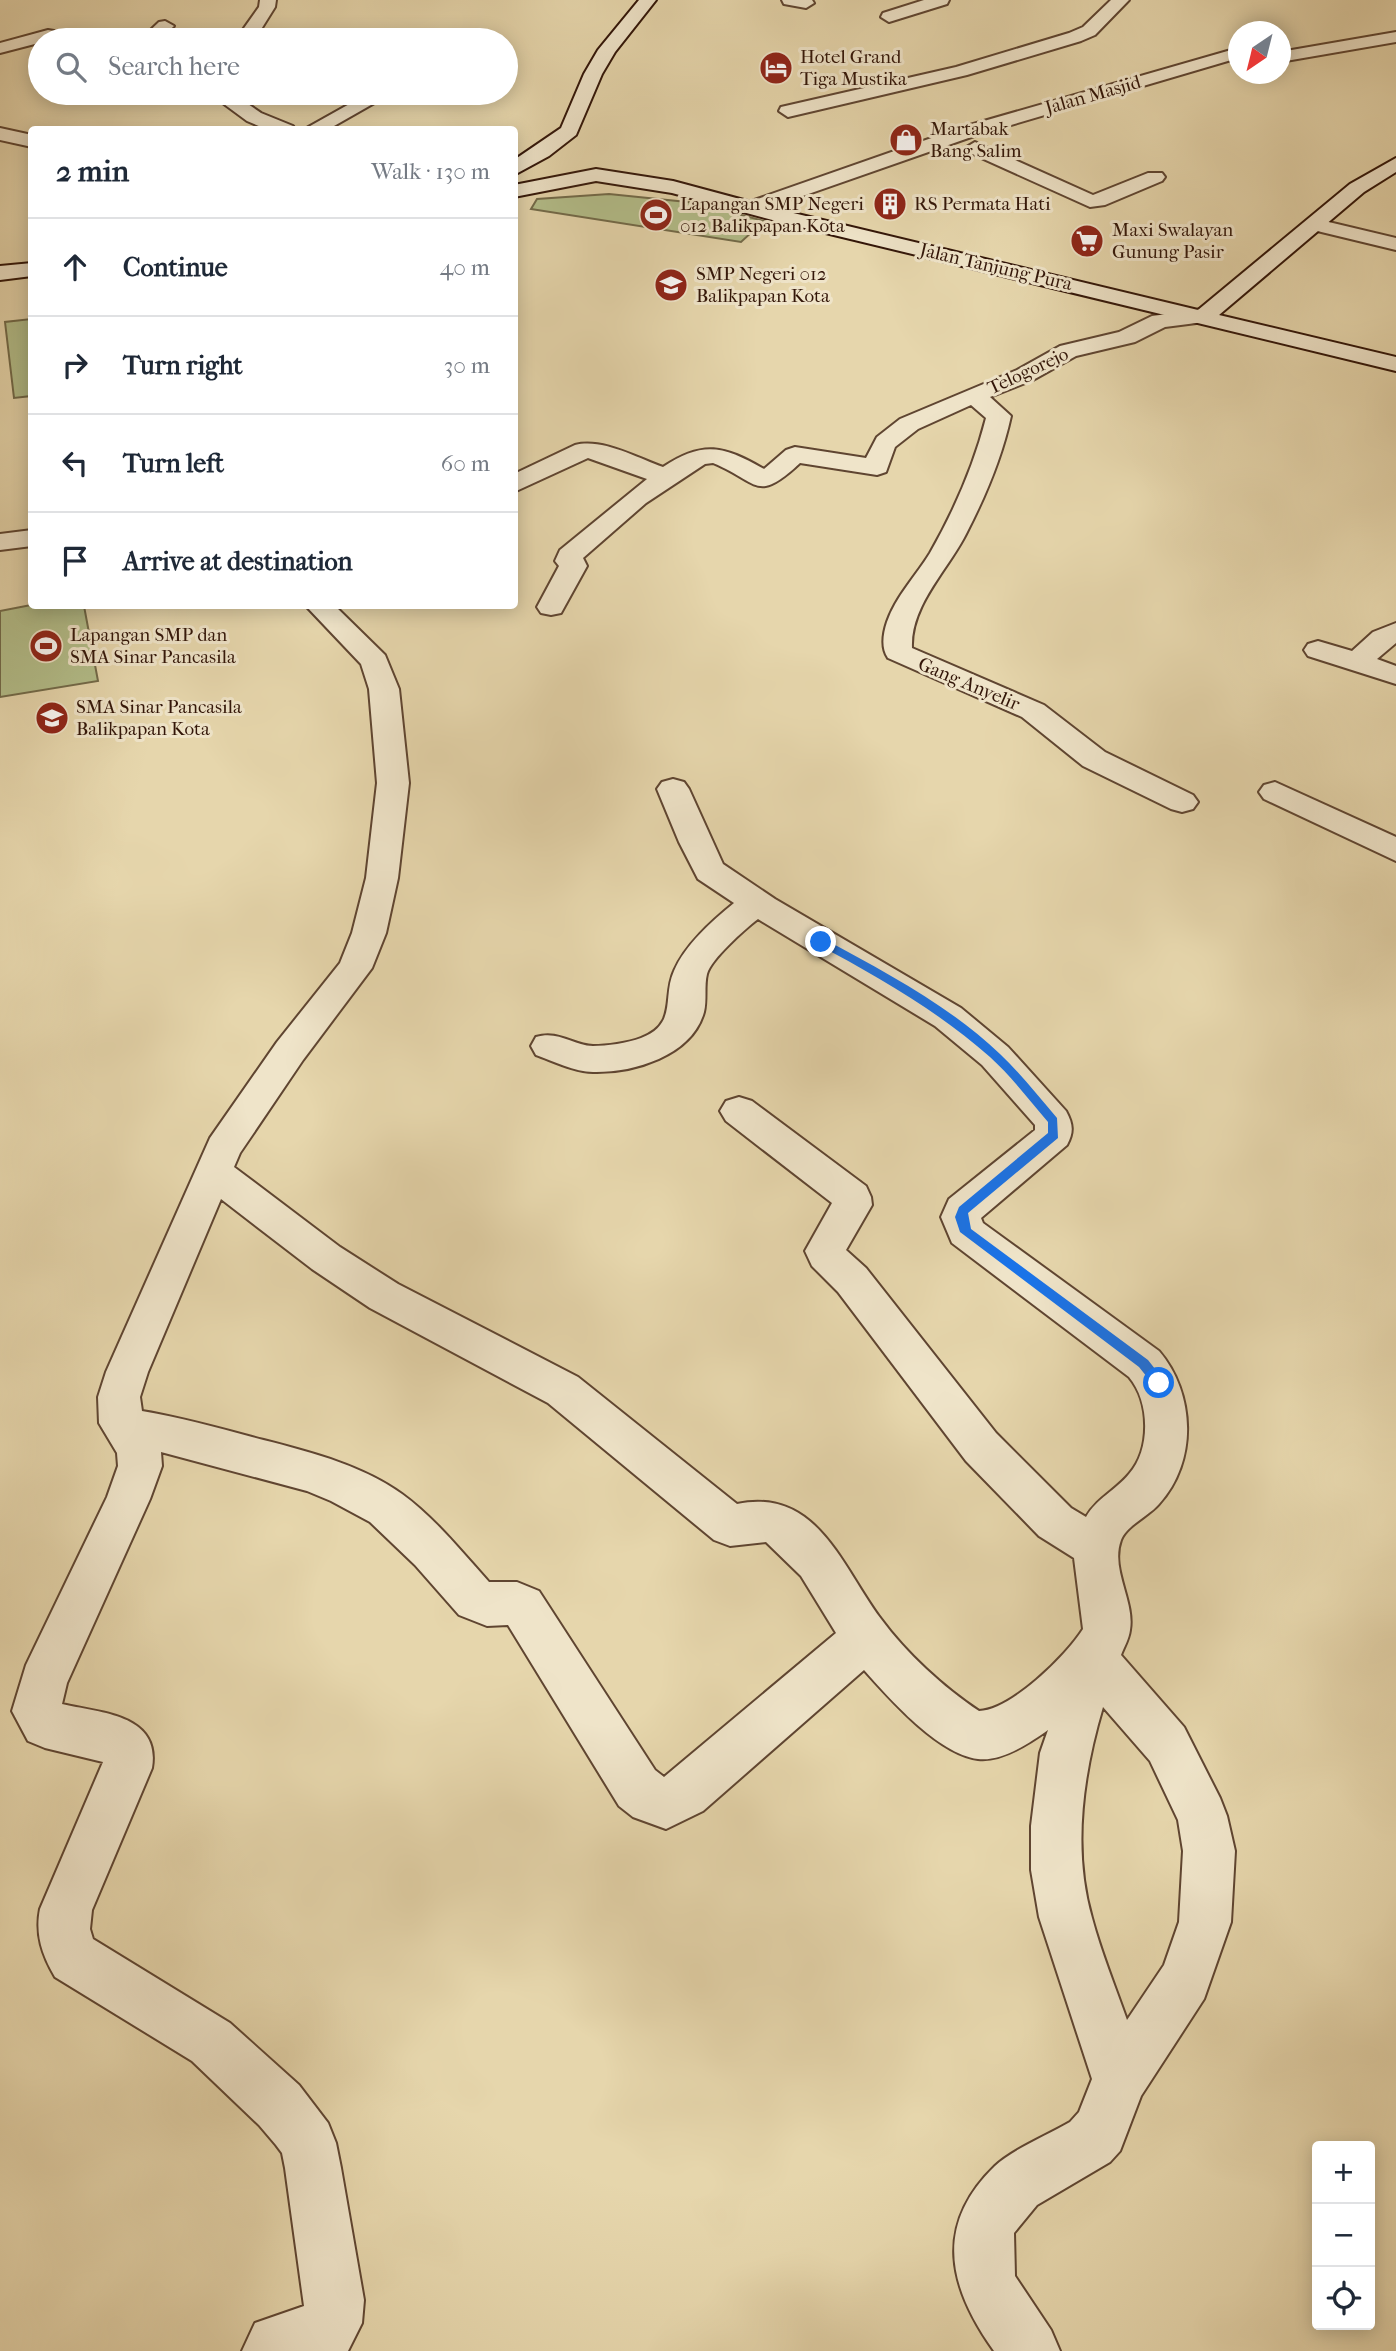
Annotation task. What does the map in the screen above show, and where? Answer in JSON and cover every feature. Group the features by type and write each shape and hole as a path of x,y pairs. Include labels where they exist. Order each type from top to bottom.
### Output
{"street":[{"path":"253,28 267,7 268,0"},
{"path":"518,167 569,131 593,74 607,50 648,0"},
{"path":"889,17 941,0"},
{"path":"788,111 961,71 1083,34 1121,0"},
{"path":"1291,40 1396,23"},
{"path":"1291,55 1396,37"},
{"path":"0,48 28,40"},
{"name":"Jalan Masjid","path":"750,208 970,131 1228,56"},
{"name":"Jalan Masjid","path":"780,216 799,207 1190,77 1228,68"},
{"path":"239,105 254,117 276,126"},
{"path":"320,126 360,105"},
{"path":"569,131 596,175"},
{"path":"0,134 28,140"},
{"path":"975,148 1090,201 1098,201 1156,177"},
{"path":"1204,316 1357,188 1396,164"},
{"name":"Jalan Tanjung Pura","path":"518,190 596,175 673,187 780,216 1396,364"},
{"path":"1316,225 1396,244"},
{"path":"0,267 28,264"},
{"path":"0,273 28,270"},
{"name":"Telogorejo","path":"666,477 708,455 762,479 769,478 795,455 877,467 879,453 886,442 909,424 1025,375 1068,351 1127,337 1160,321 1204,316"},
{"name":"Gang Anyelir","path":"974,396 999,416 993,446 945,551 900,621 896,640 898,652 1033,711 1094,759 1182,802"},
{"path":"518,483 584,450 596,451 666,477"},
{"path":"551,607 573,566 569,561 570,556 593,533 666,477"},
{"path":"0,542 28,538"},
{"path":"272,2351 276,2344 327,2330 334,2313 308,2143 279,2105 211,2042 74,1958 65,1945 61,1930 66,1909 127,1768 130,1752 119,1741 45,1724 36,1711 43,1681 128,1499 140,1466 139,1449 121,1423 119,1397 127,1372 223,1148 289,1051 355,968 369,933 382,878 393,783 384,689 375,661 323,609"},
{"path":"1356,663 1383,638 1396,632"},
{"path":"1318,650 1396,676"},
{"path":"213,1172 326,1258 384,1297 564,1390 730,1525 763,1519 781,1525 816,1559 866,1638 952,1723 976,1735 992,1734 1013,1726 1093,1659 1102,1646 1107,1630 1097,1548 1102,1529 1147,1486 1163,1453 1168,1419 1159,1383 1144,1364 966,1232 961,1217 963,1210 1054,1135 1053,1121 995,1056 948,1017 763,907 710,871 673,789"},
{"path":"1275,792 1396,850"},
{"path":"549,1046 592,1059 642,1052 657,1046 675,1031 686,1013 690,973 701,955 744,912 752,907 763,907"},
{"path":"739,1111 852,1198 852,1205 825,1251 826,1255 852,1280 981,1447 1055,1522 1097,1548"},
{"path":"125,1428 174,1435 313,1473 386,1508 431,1550 475,1600 485,1606 510,1602 523,1606 637,1788 651,1799 666,1804 685,1793 866,1638"},
{"path":"1093,1659 1065,1753 1056,1826 1058,1870 1065,1917 1119,2079"},
{"path":"1030,2351 1002,2312 986,2283 983,2252 985,2231 993,2213 1017,2185 1090,2142 1100,2131 1119,2079 1185,1980 1205,1922 1209,1851 1202,1816 1167,1744 1093,1659"}],"green space":[{"name":"Lapangan SMP Negeri 012 Balikpapan Kota","path":"609,194 697,203 764,221 741,242 531,209 537,199"},
{"path":"28,319 28,396 14,398 5,322"},
{"name":"Lapangan SMP dan SMA Sinar Pancasila","path":"28,606 28,609 85,609 98,681 0,697 0,611"}],"place":[{"name":"Hotel Grand Tiga Mustika","path":"776,68"},
{"name":"Martabak Bang Salim","path":"906,140"},
{"name":"RS Permata Hati","path":"890,204"},
{"name":"Lapangan SMP Negeri 012 Balikpapan Kota","path":"656,215"},
{"name":"Maxi Swalayan Gunung Pasir","path":"1087,241"},
{"name":"SMP Negeri 012 Balikpapan Kota","path":"671,285"},
{"name":"Lapangan SMP dan SMA Sinar Pancasila","path":"46,646"},
{"name":"SMA Sinar Pancasila Balikpapan Kota","path":"52,718"}],"route":[{"path":"821,942 873,970 948,1017 995,1056 1053,1121 1054,1135 963,1210 961,1217 966,1232 1144,1364 1159,1383"}]}
